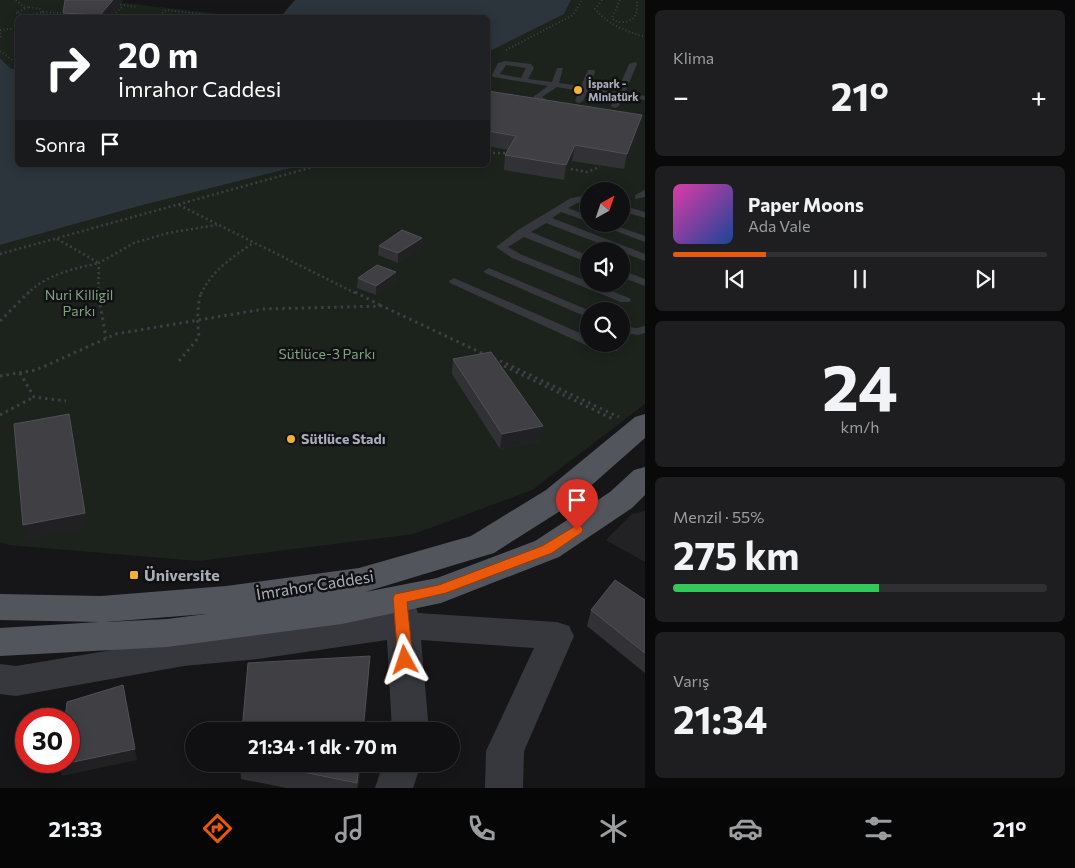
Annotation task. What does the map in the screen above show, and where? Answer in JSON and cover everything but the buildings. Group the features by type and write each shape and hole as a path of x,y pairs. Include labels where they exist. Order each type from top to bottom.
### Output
{"main road":[{"name":"İmrahor Caddesi","path":"0,607 101,609 226,599 359,581 482,545 557,498 635,424"},
{"name":"İmrahor Caddesi","path":"0,642 166,634 342,610 401,611 441,590 547,549 621,500 645,477"}],"street":[{"path":"0,678 16,681 184,652 258,645 401,611 556,636 505,751 504,788"},
{"path":"401,611 410,722"},
{"path":"394,788 399,772"}],"lane":[{"path":"615,106 633,64"},
{"path":"560,70 555,85 537,97 543,101 564,107"},
{"path":"584,109 577,104 585,90 591,72"},
{"path":"524,80 645,98"},
{"path":"580,199 574,200 500,246 516,256 625,300"},
{"path":"561,209 580,216"},
{"path":"630,211 645,215"},
{"path":"545,219 645,258"},
{"path":"522,232 580,256"},
{"path":"625,232 645,239"},
{"path":"489,271 580,311"},
{"path":"630,276 645,282"},
{"path":"454,281 580,337"},
{"path":"630,333 645,329"}],"path":[{"path":"16,0 25,8"},
{"path":"504,51 573,15 582,0"},
{"path":"602,0 595,9 602,18 621,29 645,37"},
{"path":"620,0 612,18 615,21 629,22 633,20 638,7 637,0"},
{"path":"114,4 137,7"},
{"path":"114,15 123,5"},
{"path":"21,15 16,13 25,8 41,8 43,12"},
{"path":"160,15 166,10 208,15"},
{"path":"37,15 43,12 61,13"},
{"path":"1,38 0,31 15,28"},
{"path":"0,51 15,62"},
{"path":"490,153 513,154"},
{"path":"0,254 313,167"},
{"path":"562,167 587,172 600,167"},
{"path":"179,205 382,306 635,424"},
{"path":"0,321 34,286 62,272 100,263 134,243 168,233 218,225"},
{"path":"58,239 100,263"},
{"path":"179,361 199,337 196,320 202,287 221,265 253,243"},
{"path":"100,263 97,287 106,338"},
{"path":"0,376 36,370 116,334 264,309 382,306 635,424"},
{"path":"20,373 34,397"},
{"path":"0,414 34,397 66,401"}],"shaded area":[{"path":"295,0 571,0 564,14 490,51 490,15 282,15"},
{"path":"0,58 10,68 15,69 15,167 295,167 139,206 0,245"},
{"path":"645,511 645,562 606,540 632,514"}],"green space":[{"path":"0,0 97,0 229,15 15,15 15,69 10,68 0,58"},
{"name":"Sütlüce-3 Parkı","path":"571,0 645,0 645,404 532,490 414,534 198,561 9,545 0,542 0,245 139,206 295,167 490,167 490,51 564,14"}],"place":[{"name":"İspark - Miniatürk","path":"578,90"},
{"name":"Sütlüce Stadı","path":"291,439"},
{"name":"Üniversite","path":"134,575"}],"route":[{"path":"405,660 400,598 441,590 547,549 577,530"}],"park label":[{"name":"Nuri Killigil Parkı","path":"79,304"}]}
